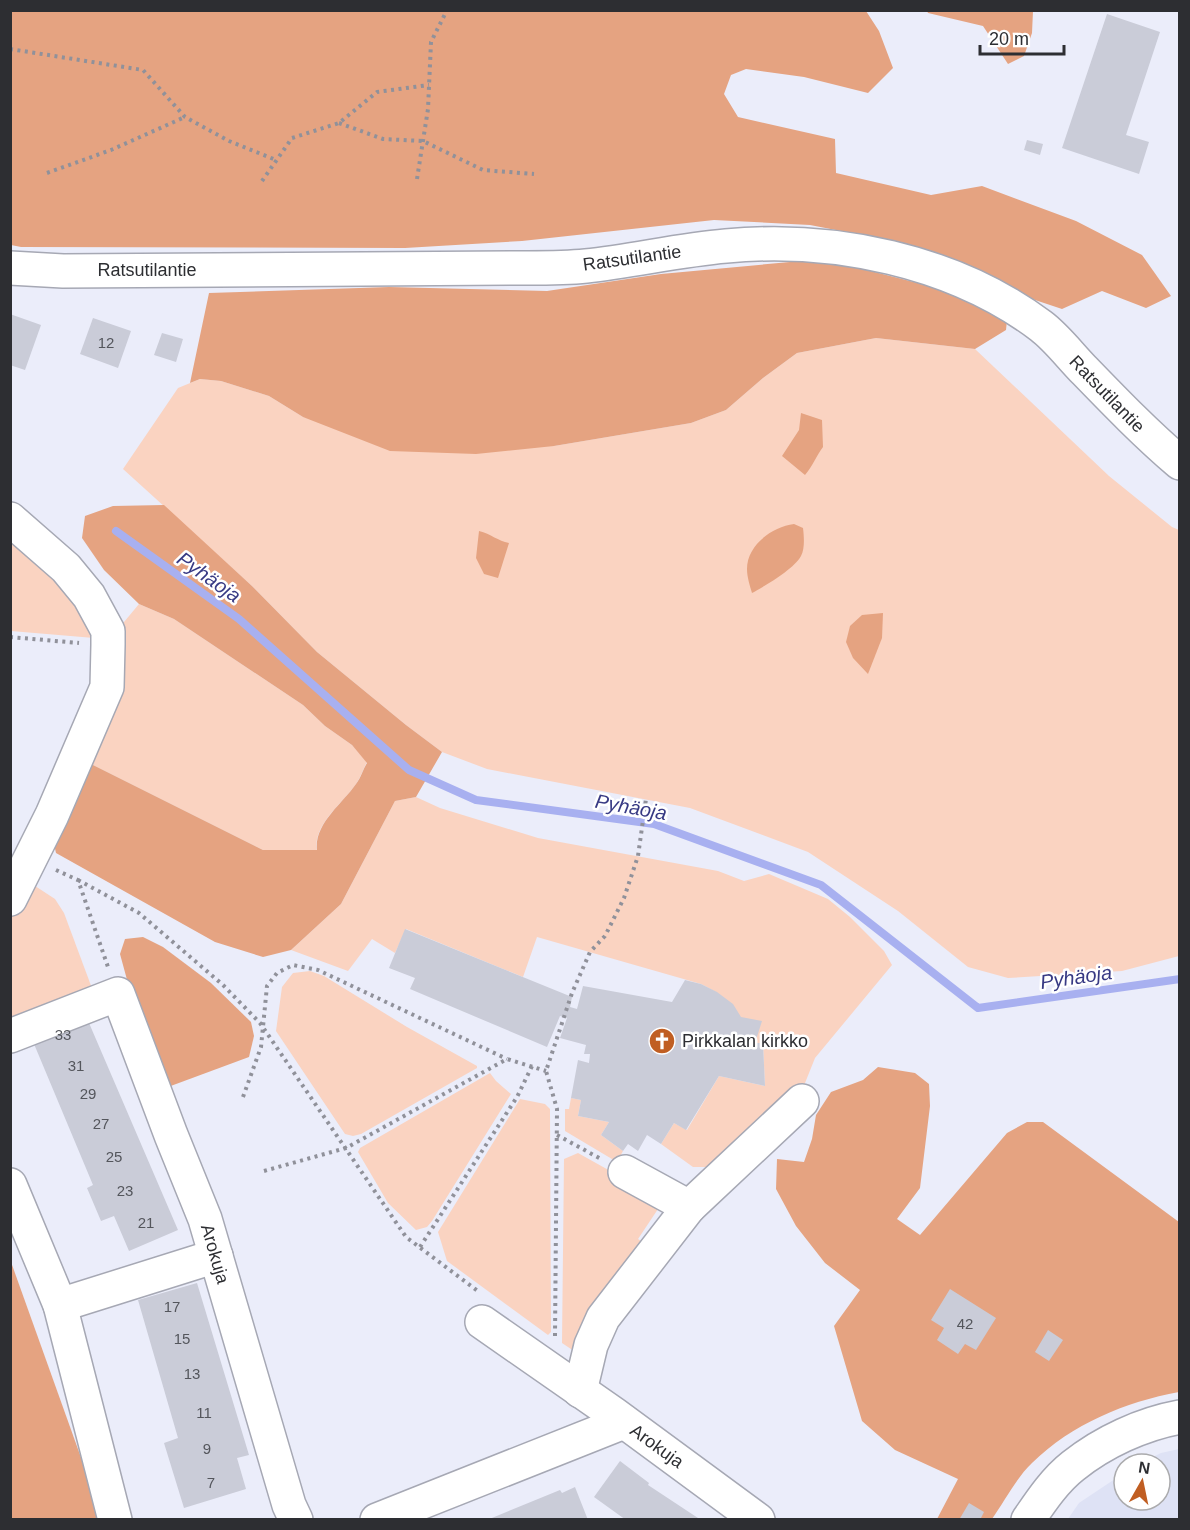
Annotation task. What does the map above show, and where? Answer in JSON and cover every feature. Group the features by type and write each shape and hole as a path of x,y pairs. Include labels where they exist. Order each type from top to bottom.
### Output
{"street":[{"name":"Ratsutilantie","path":"10,268 63,271 527,268 586,266 724,246 756,244 857,250 899,260 950,277 999,299 1042,327 1143,432 1179,463"},
{"path":"10,519 66,568 88,596 108,631 107,687 18,854 10,898"},
{"path":"10,1036 118,994"},
{"name":"Arokuja","path":"118,994 205,1220 289,1505 296,1519"},
{"path":"580,1391 591,1345 603,1318 689,1207 802,1101"},
{"path":"625,1172 689,1207"},
{"path":"10,1185 60,1305 116,1520"},
{"path":"60,1305 216,1256"},
{"path":"482,1323 624,1422"},
{"path":"1028,1520 1047,1494 1073,1466 1101,1447 1133,1430 1179,1417"},
{"name":"Arokuja","path":"377,1520 624,1422 758,1520"}],"path":[{"path":"417,179 428,109 431,42 447,10"},
{"path":"10,48 142,70 185,117 229,141 276,160"},
{"path":"262,181 292,138 339,123 377,92 429,85"},
{"path":"46,173 111,150 185,117"},
{"path":"339,123 383,139 423,141 483,170 534,174"},
{"path":"10,637 108,645"},
{"path":"555,1346 557,1109 546,1071 559,1028 590,952 605,936 624,898 638,856 646,799"},
{"path":"18,854 78,880 140,913 223,985 263,1028 406,1237 469,1285"},
{"path":"78,880 118,994"},
{"path":"243,1097 261,1047 267,986 277,973 293,965 318,970 507,1059 546,1071"},
{"path":"264,1171 346,1148 507,1059"},
{"path":"420,1247 517,1097 532,1066"},
{"path":"557,1135 625,1172"}],"shaded area":[{"path":"10,11 866,11 879,31 893,68 868,93 804,77 746,69 731,75 724,94 738,117 835,139 836,173 931,195 982,186 1076,221 1142,255 1171,296 1146,308 1102,291 1062,309 1035,300 951,262 872,237 810,225 714,220 522,241 405,248 21,247 11,245"},
{"path":"927,11 1033,11 1032,33 1024,56 1008,64 983,26"},
{"path":"801,261 855,267 957,293 1007,320 1006,330 975,349 876,338 797,353 726,410 691,423 554,446 476,454 390,451 303,417 269,396 221,381 200,379 190,383 209,293 389,287 547,291 661,274"},
{"path":"876,338 975,349 1109,476 1172,527 1179,530 1179,956 1122,971 1008,978 968,967 898,911 808,852 690,808 487,769 442,752 317,652 252,586 123,469 178,388 200,379 221,381 269,396 303,417 554,446 691,423 726,410 797,353"},
{"path":"801,413 822,420 823,447 805,475 782,456 799,430"},
{"path":"164,505 252,586 317,652 442,752 416,797 395,801 341,904 291,950 263,957 215,942 56,853 54,844 91,764 263,850 317,850 317,841 324,823 358,782 367,763 352,745 325,726 303,705 174,619 139,604 104,570 82,538 85,516 113,506"},
{"path":"794,524 803,528 804,546 801,556 786,572 752,593 747,569 751,552 769,533"},
{"path":"479,531 509,543 498,578 484,574 476,558"},
{"path":"10,534 62,578 94,638 11,631"},
{"path":"139,604 174,619 303,705 325,726 352,745 367,762 356,784 324,823 319,832 317,851 263,850 91,764 119,628"},
{"path":"883,613 882,638 868,674 853,658 846,642 850,626 862,615"},
{"path":"416,797 440,808 538,838 718,871 744,881 769,874 828,899 884,951 892,965 815,1058 801,1093 713,1167 693,1167 661,1144 674,1123 687,1130 719,1076 765,1086 763,1044 755,1043 744,1023 728,1002 701,984 537,937 523,977 406,929 395,953 372,939 348,971 291,950 341,904 395,801"},
{"path":"29,882 55,899 64,913 93,991 11,1025 10,917"},
{"path":"143,937 163,947 211,983 251,1022 254,1036 249,1057 168,1087 132,998 120,954 125,939"},
{"path":"310,971 324,976 477,1068 361,1134 353,1136 345,1134 276,1031 282,987 293,973"},
{"path":"878,1067 915,1073 929,1084 930,1106 920,1188 897,1219 920,1235 1007,1133 1027,1122 1043,1122 1179,1222 1179,1392 1119,1409 1064,1437 1026,1469 992,1519 937,1519 958,1479 895,1450 862,1421 834,1326 860,1290 825,1263 796,1226 776,1189 777,1159 804,1162 812,1139 816,1115 831,1092 863,1080"},
{"path":"490,1073 511,1094 432,1221 427,1227 416,1230 388,1203 358,1152 360,1148"},
{"path":"571,1098 581,1100 578,1116 609,1122 601,1135 623,1151 617,1162 565,1131 565,1109 569,1109"},
{"path":"520,1099 545,1104 550,1109 551,1332 548,1335 447,1261 438,1232"},
{"path":"578,1153 621,1177 617,1185 658,1209 638,1239 648,1246 574,1351 562,1343 564,1159"},
{"path":"11,1262 103,1519 11,1519"},
{"path":"1179,1449 1179,1519 1068,1519 1079,1503 1112,1481 1112,1512 1172,1512 1172,1452 1166,1452"}],"building":[{"path":"1107,14 1160,32 1126,135 1149,142 1139,174 1062,148"},
{"path":"1027,140 1043,144 1040,155 1024,150"},
{"path":"10,314 41,325 25,370 10,365"},
{"path":"93,318 131,331 118,368 80,354"},
{"path":"162,333 183,339 176,362 154,355"},
{"name":"Pirkkalan kirkko","path":"405,929 572,997 570,1007 577,1009 583,986 672,1002 685,980 701,984 733,1004 741,1017 762,1021 755,1043 763,1043 765,1086 719,1076 686,1130 674,1123 661,1144 647,1135 638,1151 628,1144 623,1151 601,1135 609,1122 578,1116 581,1100 571,1098 578,1060 589,1063 590,1054 584,1054 586,1045 560,1038 567,1018 560,1016 547,1047 410,989 415,978 389,968"},
{"path":"83,1009 178,1230 129,1251 114,1216 101,1221 87,1188 93,1185 29,1032"},
{"path":"197,1283 249,1455 237,1458 246,1489 184,1508 164,1443 178,1438 138,1300"},
{"path":"950,1289 996,1318 976,1350 965,1344 958,1354 937,1340 944,1328 931,1320"},
{"path":"1048,1330 1063,1340 1049,1361 1035,1352"},
{"path":"620,1461 649,1483 648,1485 701,1520 626,1520 594,1497"},
{"path":"575,1487 588,1520 487,1520 560,1490 562,1493"},
{"path":"969,1503 984,1512 980,1520 959,1520"}],"waterway":[{"name":"Pyhäoja","path":"116,531 239,619 409,770 476,800 654,824 821,885 978,1008 1180,979"}],"place":[{"name":"Pirkkalan kirkko","path":"662,1041"}]}
